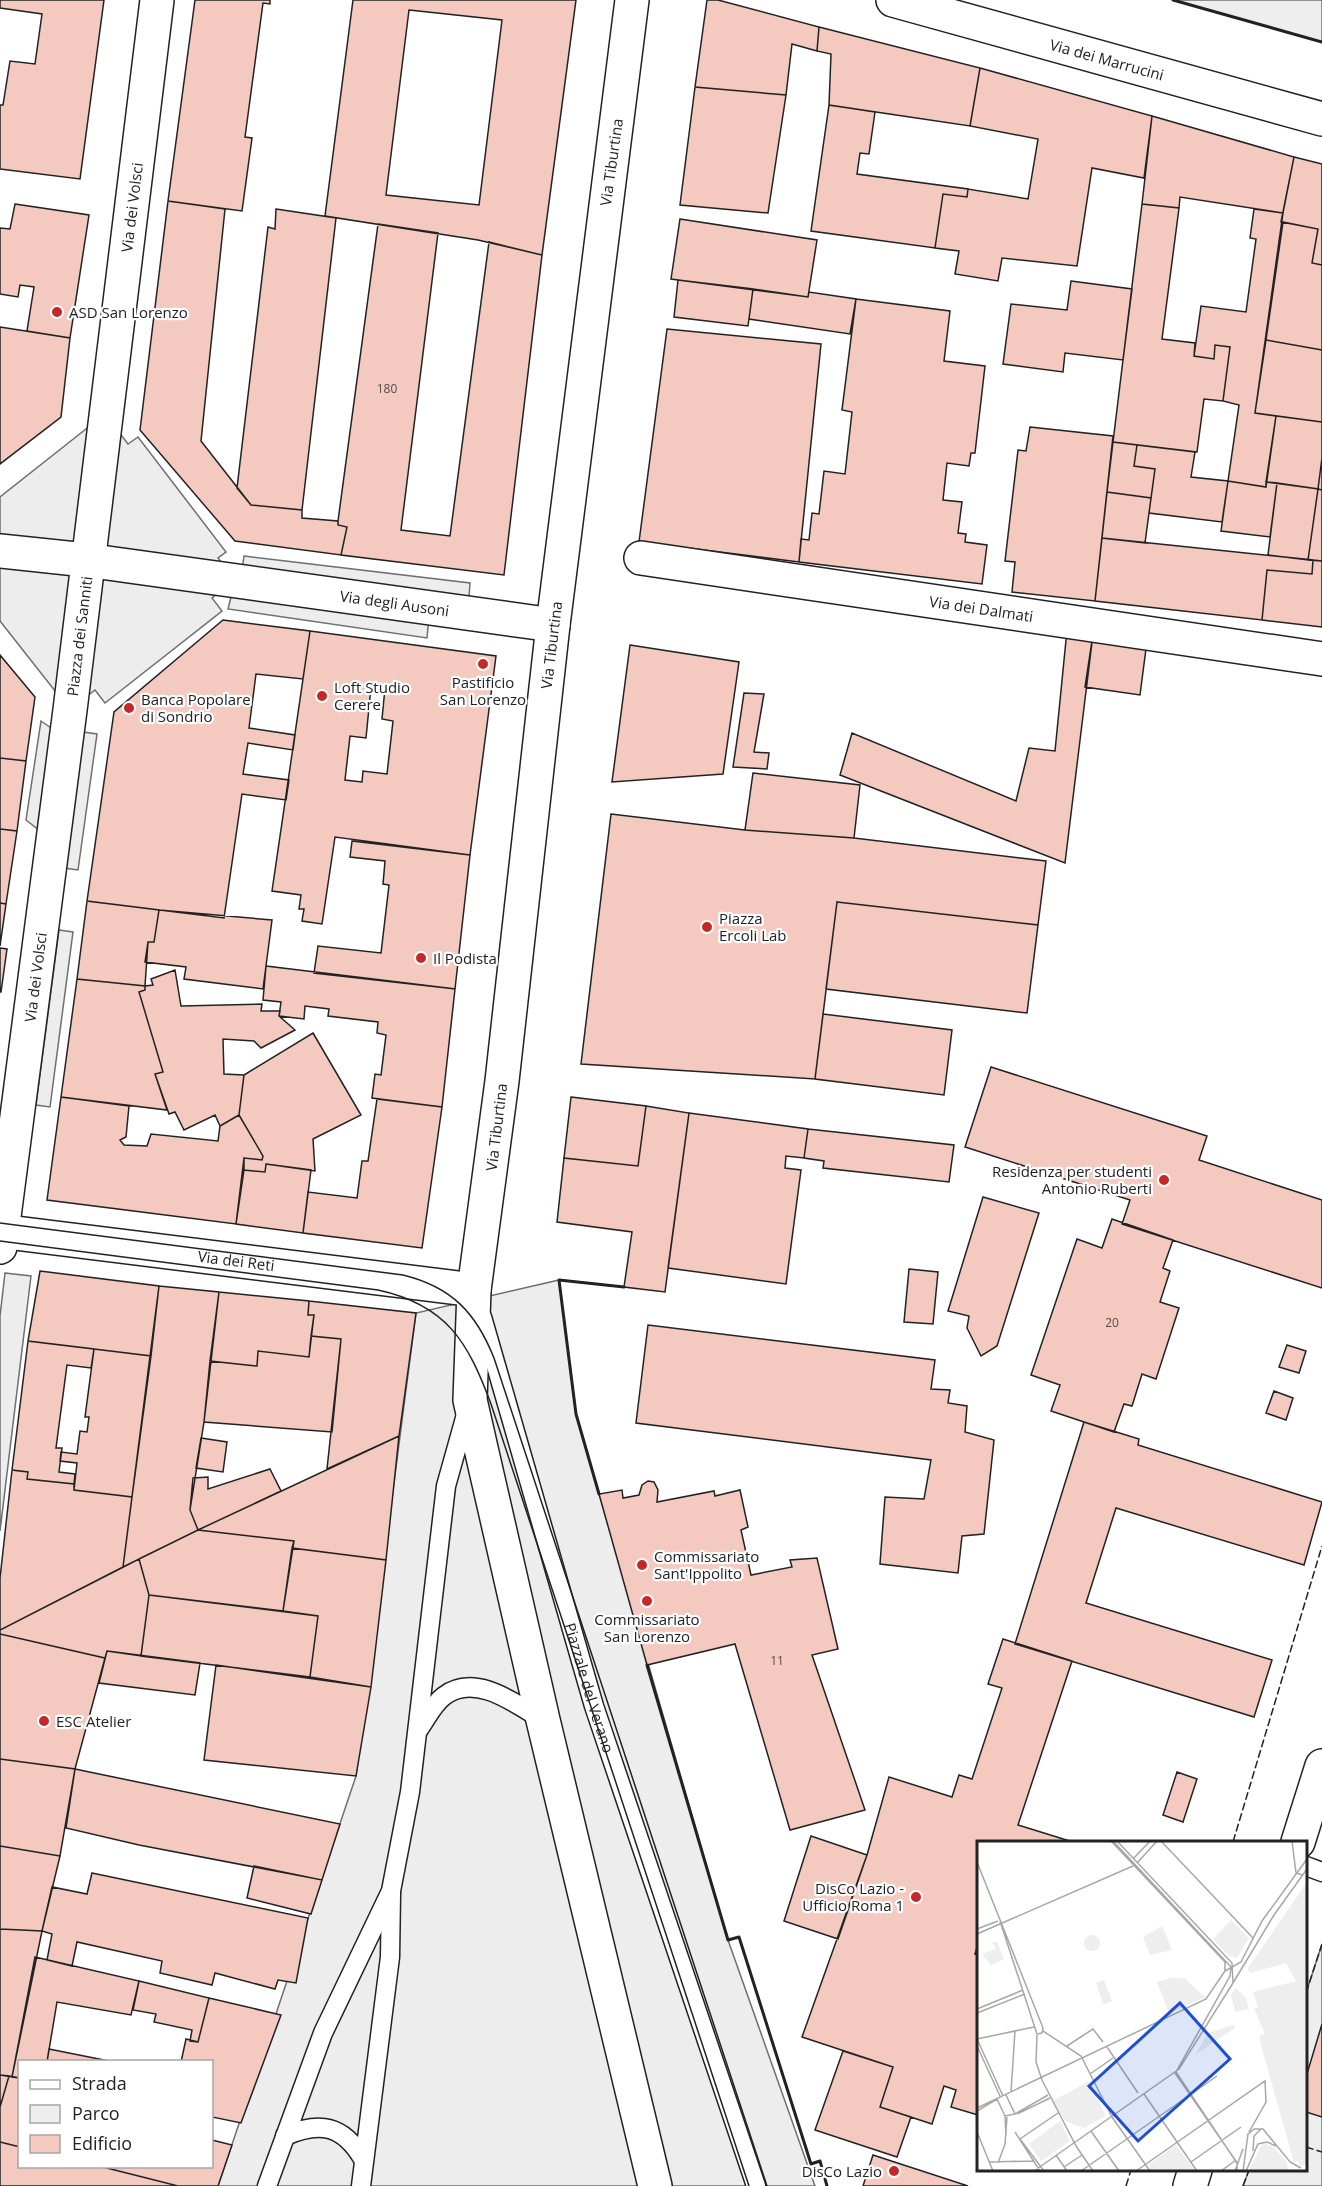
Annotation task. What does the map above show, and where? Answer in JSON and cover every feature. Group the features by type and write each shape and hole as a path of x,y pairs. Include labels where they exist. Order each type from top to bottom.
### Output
{"street":[{"name":"Via dei Volsci","path":"105,414 157,0"},
{"name":"Via Tiburtina","path":"474,1290 502,1081 553,625 632,0"},
{"name":"Via dei Marrucini","path":"893,0 1322,119"},
{"name":"Piazza dei Sanniti","path":"70,710 105,414"},
{"name":"Piazza dei Sanniti","path":"0,550 235,580"},
{"name":"Via dei Dalmati","path":"641,558 1322,659"},
{"name":"Via degli Ausoni","path":"235,580 553,625"},
{"name":"Via dei Volsci","path":"1,1236 70,710"},
{"name":"Via dei Reti","path":"1,1236 474,1290"},
{"path":"474,1290 470,1400 543,1720 655,2186"},
{"path":"1298,1841 1322,1766"},
{"path":"1190,2186 1195,2171"}],"lane":[{"name":"Piazzale del Verano","path":"474,1290 594,1706 756,2186"},
{"path":"361,2186 390,1957 391,1891 410,1792 446,1486 470,1400"},
{"path":"417,1734 444,1696 465,1688 492,1692 543,1720"},
{"path":"1307,1867 1322,1872"},
{"path":"267,2186 323,2033 391,1891"},
{"path":"285,2136 313,2126 325,2127 346,2138 363,2159"}],"green space":[{"path":"1173,0 1322,0 1322,42"},
{"path":"1322,1944 1322,2186 1243,2186 1249,2171 1307,2171 1307,1990"}],"shaded area":[{"path":"105,414 128,444 138,437 226,552 218,558 235,580 212,598 222,611 105,703 95,690 70,710 0,621 0,497"},
{"path":"244,556 470,583 469,597 242,570"},
{"path":"233,589 429,617 427,638 228,609"},
{"path":"41,721 60,734 48,837 26,820"},
{"path":"83,732 97,734 78,870 64,868"},
{"path":"59,930 73,932 50,1107 36,1105"},
{"path":"5,1273 31,1276 0,1531 0,1316"},
{"path":"559,1280 576,1414 728,1940 815,2186 218,2186 356,1776 416,1313"}],"building":[{"path":"0,0 104,0 80,179 0,169 0,105 3,105 10,61 35,64 42,14 0,8"},
{"path":"195,0 270,0 270,4 263,3 245,137 252,138 242,211 168,201"},
{"path":"353,0 576,0 542,255 478,240 325,216","holes":["409,10 502,20 479,205 386,195"]},
{"path":"707,0 718,0 819,27 817,51 792,44 786,95 695,87"},
{"path":"819,27 980,68 970,126 829,105 831,54 817,51"},
{"path":"980,68 1152,116 1144,178 1092,168 1077,266 1002,258 998,281 955,274 959,251 935,248 943,194 967,197 968,189 1028,199 1038,139 970,126"},
{"path":"695,87 786,95 768,213 680,205"},
{"path":"829,105 875,112 869,154 860,153 857,174 968,189 967,197 943,194 935,248 811,231"},
{"path":"1152,116 1294,157 1283,213 1180,197 1179,208 1142,204"},
{"path":"1294,157 1322,164 1322,265 1312,263 1318,229 1281,222"},
{"path":"168,201 225,209 201,441 251,505 302,510 302,518 338,521 338,525 347,527 341,555 235,541 140,430"},
{"path":"15,204 89,215 70,338 27,331 34,287 20,285 18,297 0,294 0,228 10,229"},
{"path":"1142,204 1179,208 1162,339 1195,343 1194,356 1214,359 1215,345 1230,347 1223,401 1204,399 1197,452 1113,442"},
{"path":"276,209 336,218 302,510 251,505 237,488 268,227 275,229"},
{"path":"1254,209 1283,213 1255,413 1276,416 1266,487 1228,481 1239,405 1223,401 1230,347 1215,345 1214,359 1194,356 1201,306 1246,312 1256,239 1250,238"},
{"path":"680,219 817,240 808,297 671,279"},
{"path":"1283,222 1318,229 1312,263 1322,265 1322,350 1266,340"},
{"path":"378,224 438,233 401,530 450,536 489,242 542,255 504,575 341,555 347,527 338,525 338,521"},
{"path":"678,280 753,289 748,326 674,317"},
{"path":"1071,281 1132,289 1123,360 1065,353 1063,372 1003,364 1011,304 1067,310"},
{"path":"753,289 808,297 809,292 856,299 850,334 749,319"},
{"path":"856,299 950,311 944,361 985,366 975,453 971,453 969,466 947,463 943,500 962,502 958,533 966,534 965,542 987,545 982,584 799,562 801,539 809,540 812,513 819,514 824,471 845,474 852,412 842,410"},
{"path":"0,327 70,338 61,417 0,464"},
{"path":"667,329 821,344 799,562 639,542"},
{"path":"1266,340 1322,350 1322,422 1255,413"},
{"path":"1276,416 1322,422 1322,458 1318,489 1266,482"},
{"path":"1030,427 1113,436 1095,601 1012,592 1015,562 1005,561 1018,450 1026,451"},
{"path":"1113,442 1137,445 1134,466 1155,469 1151,498 1107,492"},
{"path":"1137,445 1195,452 1191,477 1228,481 1222,522 1149,513 1155,469 1134,466"},
{"path":"1322,458 1322,490 1318,489"},
{"path":"1228,481 1266,487 1266,482 1277,483 1270,537 1221,531"},
{"path":"1277,483 1318,489 1308,560 1268,555"},
{"path":"1318,489 1322,490 1322,561 1308,560"},
{"path":"1107,492 1151,498 1145,543 1102,538"},
{"path":"1102,538 1313,560 1312,574 1267,570 1262,620 1095,601"},
{"path":"1313,560 1322,561 1322,627 1262,620 1267,570 1312,574"},
{"path":"223,620 310,631 303,679 256,674 249,728 295,735 293,750 248,743 243,774 289,780 286,800 242,794 224,918 87,901 114,712"},
{"path":"1067,630 1093,634 1065,863 840,775 852,733 1016,801 1029,748 1055,751"},
{"path":"310,631 496,656 470,855 335,837 322,924 302,921 304,909 299,909 301,895 272,891","holes":["371,687 385,688 382,719 393,721 387,774 363,771 362,782 345,780 350,736 366,738"]},
{"path":"1093,634 1147,641 1140,695 1085,687"},
{"path":"630,645 739,662 723,774 612,782"},
{"path":"0,655 35,697 26,761 0,758"},
{"path":"744,693 764,694 754,752 769,753 767,769 733,767"},
{"path":"0,758 26,761 17,831 0,829"},
{"path":"753,773 860,785 854,838 745,830"},
{"path":"611,814 745,830 854,838 1046,861 1038,925 837,902 815,1079 581,1064"},
{"path":"0,829 17,831 6,904 0,903"},
{"path":"352,841 470,855 455,989 314,973 318,946 381,953 389,885 383,884 385,861 350,857"},
{"path":"87,901 159,910 154,942 148,942 145,986 77,979"},
{"path":"837,902 1038,925 1027,1013 826,989"},
{"path":"0,903 6,904 0,946"},
{"path":"159,910 272,920 263,989 184,979 186,967 145,962 148,942 154,942"},
{"path":"0,948 7,949 1,992 0,992"},
{"path":"266,966 455,989 442,1107 372,1098 375,1074 381,1075 386,1035 377,1033 378,1022 328,1016 329,1009 305,1006 304,1019 279,1016 281,1002 263,1000"},
{"path":"175,970 181,1006 262,1004 261,1011 280,1011 279,1016 295,1030 261,1048 254,1041 223,1039 224,1074 244,1075 239,1115 220,1126 215,1115 184,1130 175,1112 169,1114 155,1074 163,1072 139,992 145,990 145,986 153,985 151,979"},
{"path":"77,979 145,986 145,990 139,992 163,1072 155,1074 167,1110 61,1097"},
{"path":"823,1014 952,1030 944,1095 815,1079"},
{"path":"313,1033 361,1115 313,1139 315,1171 266,1164 265,1172 244,1170 244,1158 262,1160 263,1156 239,1115 244,1075"},
{"name":"Residenza per studenti Antonio Ruberti","path":"991,1067 1207,1136 1199,1160 1322,1200 1322,1288 1122,1224 1130,1200 965,1147"},
{"path":"61,1097 129,1106 126,1137 120,1140 124,1145 147,1146 151,1134 218,1141 220,1126 239,1115 263,1156 262,1160 244,1158 236,1224 47,1200"},
{"path":"571,1097 646,1106 638,1166 564,1158"},
{"path":"377,1099 442,1107 422,1248 303,1233 308,1192 357,1198 362,1161 368,1161"},
{"path":"646,1106 689,1113 665,1292 624,1287 632,1232 557,1222 564,1158 638,1166"},
{"path":"689,1113 808,1129 804,1158 786,1156 785,1168 801,1170 786,1284 668,1268"},
{"path":"808,1129 954,1145 949,1182 823,1168 824,1161 804,1158"},
{"path":"266,1164 311,1170 303,1233 236,1224 244,1170 265,1172"},
{"path":"983,1197 1039,1213 997,1346 981,1356 967,1328 969,1316 948,1311"},
{"name":"Residenza per studenti Antonio Ruberti","path":"1112,1219 1173,1240 1163,1268 1170,1271 1160,1302 1179,1308 1156,1379 1142,1374 1132,1406 1124,1404 1114,1432 1051,1411 1060,1385 1031,1375 1077,1239 1102,1248"},
{"path":"909,1269 938,1272 933,1324 904,1322"},
{"path":"40,1271 159,1286 151,1356 28,1341"},
{"path":"159,1286 219,1292 204,1422 190,1510 198,1530 123,1567"},
{"path":"219,1292 309,1301 308,1315 314,1315 309,1357 258,1351 257,1366 210,1361"},
{"path":"309,1301 416,1313 399,1436 327,1469 341,1339 311,1336 314,1315 308,1315"},
{"path":"648,1325 935,1360 931,1389 950,1390 948,1403 967,1406 965,1432 994,1440 984,1534 962,1536 958,1573 880,1564 885,1497 924,1499 931,1460 636,1423"},
{"path":"311,1336 341,1339 332,1432 204,1422 210,1361 257,1366 258,1351 309,1357"},
{"path":"28,1341 94,1349 91,1368 67,1365 56,1448 62,1448 59,1472 75,1474 74,1484 27,1479 28,1472 12,1470"},
{"path":"1287,1345 1306,1351 1299,1373 1279,1367"},
{"path":"94,1349 151,1356 132,1497 74,1490 77,1463 60,1461 61,1452 77,1454 80,1431 87,1432 89,1417 85,1417"},
{"path":"1274,1391 1293,1398 1286,1420 1266,1413"},
{"path":"1084,1422 1139,1439 1138,1445 1322,1502 1304,1565 1116,1508 1086,1603 1272,1660 1254,1717 1015,1644"},
{"path":"399,1436 386,1560 292,1548 294,1541 198,1530"},
{"path":"201,1438 227,1442 223,1472 196,1468"},
{"path":"270,1469 281,1491 198,1530 190,1510 193,1478 208,1477 208,1489"},
{"path":"12,1470 28,1472 27,1479 74,1484 74,1490 132,1497 123,1567 0,1630 0,1578"},
{"path":"648,1481 654,1482 658,1490 657,1502 714,1491 715,1496 740,1490 748,1527 741,1530 751,1575 792,1567 790,1560 817,1558 838,1649 812,1655 865,1810 790,1830 735,1644 647,1665 599,1494 622,1490 623,1498 639,1495 642,1485"},
{"path":"198,1530 294,1541 283,1611 149,1595 139,1559"},
{"path":"292,1548 386,1560 371,1687 310,1677 318,1616 283,1611"},
{"path":"139,1559 149,1595 141,1656 107,1651 105,1658 0,1634 0,1630"},
{"path":"149,1595 318,1616 310,1677 141,1656"},
{"name":"ESC Atelier","path":"0,1634 105,1658 75,1769 0,1759"},
{"name":"DisCo Lazio - Ufficio Roma 1","path":"1003,1639 1072,1661 1018,1825 1070,1841 977,1841 977,1947 975,1954 977,1955 977,2115 951,2107 956,2090 944,2086 932,2124 880,2107 893,2067 802,2037 867,1855 889,1777 952,1797 959,1775 972,1779 1002,1688 988,1684"},
{"path":"107,1651 200,1663 195,1695 99,1683"},
{"path":"216,1665 371,1687 356,1776 204,1760"},
{"path":"0,1759 75,1769 60,1856 0,1846"},
{"path":"75,1769 340,1824 322,1880 139,1845 66,1828"},
{"path":"1177,1772 1197,1779 1183,1822 1163,1815"},
{"path":"811,1836 867,1855 838,1939 784,1921"},
{"path":"0,1846 60,1856 42,1931 0,1929"},
{"path":"254,1866 322,1880 311,1914 247,1898"},
{"path":"92,1873 308,1918 296,1983 278,1980 275,1989 215,1973 212,1985 160,1973 162,1961 77,1942 72,1966 47,1960 52,1934 42,1931 52,1887 87,1894"},
{"path":"0,1929 42,1931 12,2077 0,2075"},
{"path":"35,1957 139,1981 131,2015 57,2002 47,2060 18,2060 18,2078 12,2077"},
{"path":"139,1981 209,1998 198,2042 190,2041 192,2030 154,2022 156,2014 133,2010"},
{"path":"209,1998 281,2015 241,2123 213,2117 213,2060 181,2060 186,2039 198,2042"},
{"path":"1322,2024 1322,2117 1307,2112 1307,2074"},
{"path":"49,2049 104,2060 47,2060"},
{"path":"843,2051 893,2067 880,2107 911,2117 897,2157 815,2130"},
{"path":"0,2075 9,2076 0,2107"},
{"path":"9,2076 18,2078 18,2146 0,2142 0,2107"},
{"path":"213,2140 232,2145 218,2186 178,2186 107,2168 213,2168"},
{"path":"0,2142 18,2146 18,2168 107,2168 178,2186 0,2186"},
{"name":"DisCo Lazio","path":"873,2155 968,2186 863,2186"}],"tram line":[{"path":"0,1223 403,1275 420,1280 449,1295 470,1315 494,1358 767,2186"},
{"path":"0,1241 378,1290 422,1305 452,1329 473,1362 491,1404 749,2186"}],"fence":[{"path":"1233,1841 1322,1546"},
{"path":"1307,1990 1322,1944"},
{"path":"1307,2147 1322,2152"},
{"path":"1126,2186 1131,2171"},
{"path":"1243,2186 1249,2171"}],"wall":[{"path":"1173,0 1322,42"},
{"path":"599,1494 576,1414 559,1280 624,1287"},
{"path":"647,1665 728,1940 739,1937 811,2164 820,2161 827,2186"}],"place":[{"name":"ASD San Lorenzo","path":"57,312"},
{"name":"Pastificio San Lorenzo","path":"483,664"},
{"name":"Loft Studio Cerere","path":"322,696"},
{"name":"Banca Popolare di Sondrio","path":"129,708"},
{"name":"Piazza Ercoli Lab","path":"707,927"},
{"name":"Il Podista","path":"421,958"},
{"name":"Residenza per studenti Antonio Ruberti","path":"1164,1180"},
{"name":"Commissariato Sant'Ippolito","path":"642,1565"},
{"name":"Commissariato San Lorenzo","path":"647,1601"},
{"name":"ESC Atelier","path":"44,1721"},
{"name":"DisCo Lazio - Ufficio Roma 1","path":"916,1897"},
{"name":"DisCo Lazio","path":"894,2171"}]}
